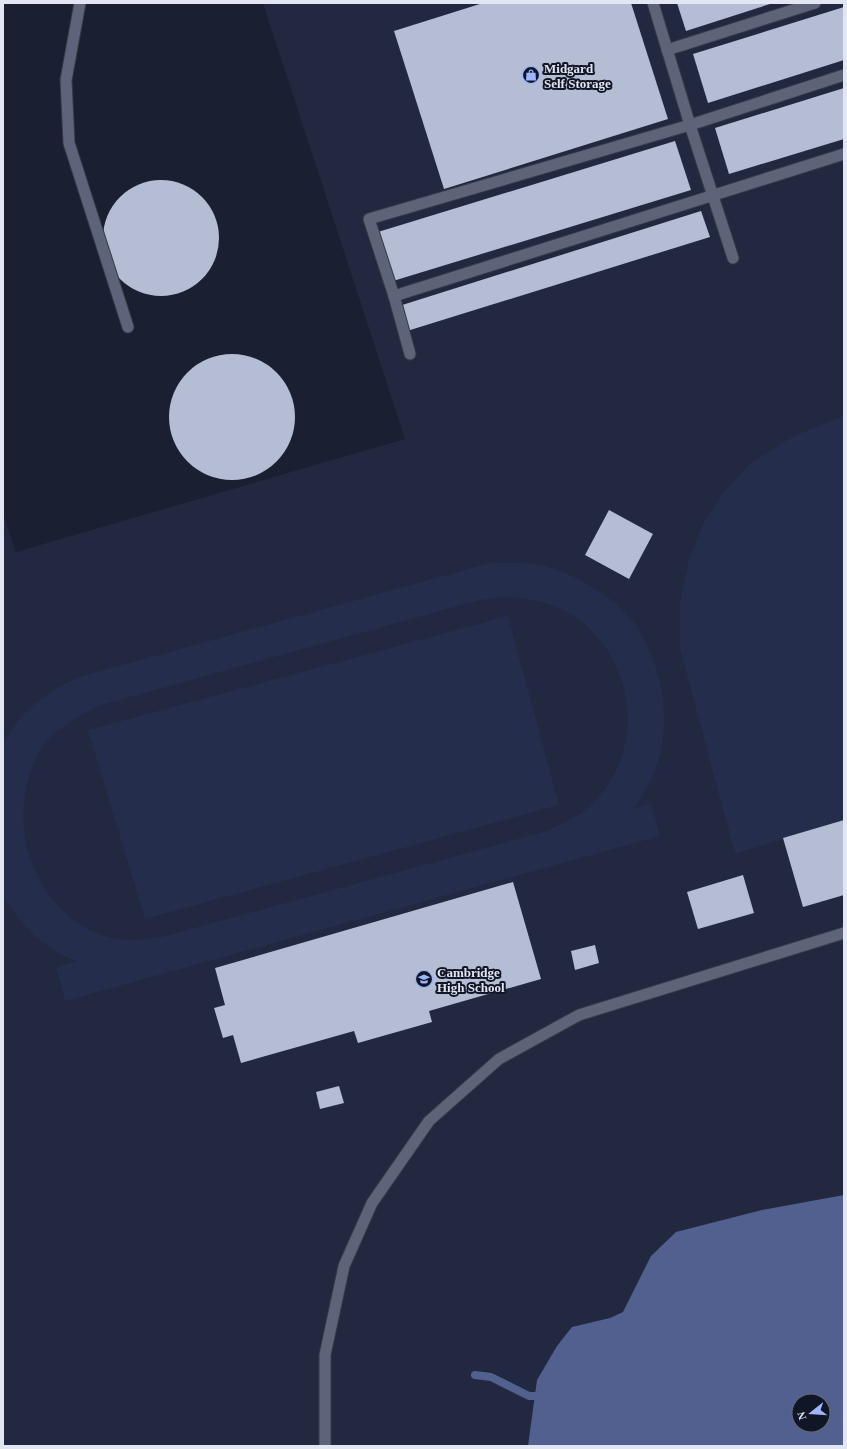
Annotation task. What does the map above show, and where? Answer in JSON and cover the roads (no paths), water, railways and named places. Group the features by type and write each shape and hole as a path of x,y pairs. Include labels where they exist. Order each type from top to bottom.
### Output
{"lane":[{"path":"80,3 66,80 69,143 128,327"},
{"path":"653,3 690,126 733,258"},
{"path":"667,50 815,3"},
{"path":"410,354 394,296 369,219 690,126 844,75"},
{"path":"394,296 712,194 844,154"},
{"path":"326,1446 325,1355 344,1266 372,1203 429,1121 499,1059 579,1015 844,933"}],"waterway":[{"path":"475,1375 491,1377 529,1396 535,1396"}],"place":[{"name":"Midgard Self Storage","path":"531,75"},
{"name":"Cambridge High School","path":"424,979"}]}
